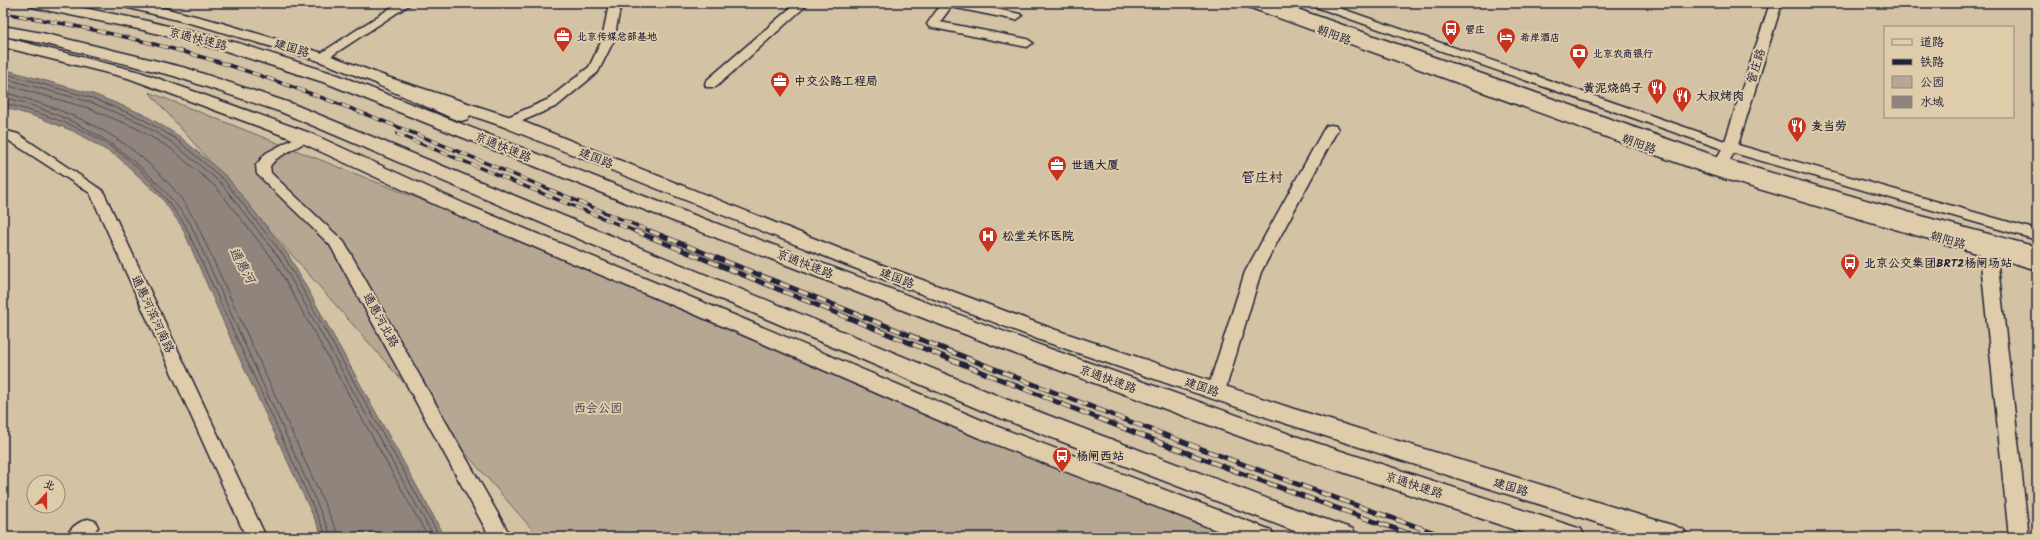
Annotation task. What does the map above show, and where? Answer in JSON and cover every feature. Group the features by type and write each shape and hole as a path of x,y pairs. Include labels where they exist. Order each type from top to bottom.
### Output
{"highway":[{"name":"京通快速路","path":"36,3 143,25 232,47 332,79 639,201 1042,355 1286,443 1570,537"},
{"name":"朝阳路","path":"1264,3 1723,160 1925,224 2037,254"},
{"name":"朝阳路","path":"1280,3 1723,160 2037,246"},
{"path":"3,31 42,38 180,72 287,108 999,406 1274,513 1342,537"},
{"path":"384,81 525,143 639,201"}],"main road":[{"name":"建国路","path":"134,4 210,24 321,57 384,81 508,122 846,258 1048,335 1483,478 1675,537"},
{"path":"3,42 134,75 304,137 458,208 734,322 985,431 1262,537"}],"street":[{"path":"321,57 406,3"},
{"path":"508,122 552,103 594,69 608,40 616,3"},
{"path":"786,3 802,4"},
{"path":"941,3 945,7 933,24 1027,42"},
{"path":"949,3 1016,16"},
{"name":"朝阳路","path":"1247,3 1723,160 1988,252 2037,265"},
{"name":"朝阳路","path":"1314,3 1723,160 2037,235"},
{"name":"管庄路","path":"1723,160 1776,3"},
{"path":"711,84 802,4"},
{"path":"1216,391 1253,272 1331,130"},
{"name":"通惠河滨河南路","path":"3,134 13,137 96,191 256,537"},
{"name":"通惠河北路","path":"304,137 271,156 263,165 264,174 336,242 501,537"},
{"path":"1988,252 2019,537"}],"green space":[{"name":"西会公园","path":"149,92 1272,537 539,537"}],"water":[{"name":"通惠河","path":"3,69 93,94 143,114 179,136 227,177 288,254 445,537 323,537 237,353 182,227 161,197 118,157 73,131 40,118 3,107"}],"railway":[{"path":"3,13 86,28 141,41 195,55 277,81 438,143 652,232"},
{"path":"397,134 637,232"},
{"path":"635,231 1123,428 1221,466 1419,537"},
{"path":"650,231 1146,428 1346,502 1447,537"}],"place":[{"name":"管庄","path":"1451,46"},
{"name":"北京传媒总部基地","path":"563,53"},
{"name":"希岸酒店","path":"1506,54"},
{"name":"北京农商银行","path":"1579,70"},
{"name":"中交公路工程局","path":"780,98"},
{"name":"黄泥烧鸽子","path":"1657,105"},
{"name":"大叔烤肉","path":"1682,113"},
{"name":"麦当劳","path":"1797,143"},
{"name":"世通大厦","path":"1057,182"},
{"name":"松堂关怀医院","path":"988,253"},
{"name":"北京公交集团BRT2杨闸场站","path":"1850,280"},
{"name":"杨闸西站","path":"1062,473"}],"district":[{"name":"管庄村","path":"1262,177"}]}
